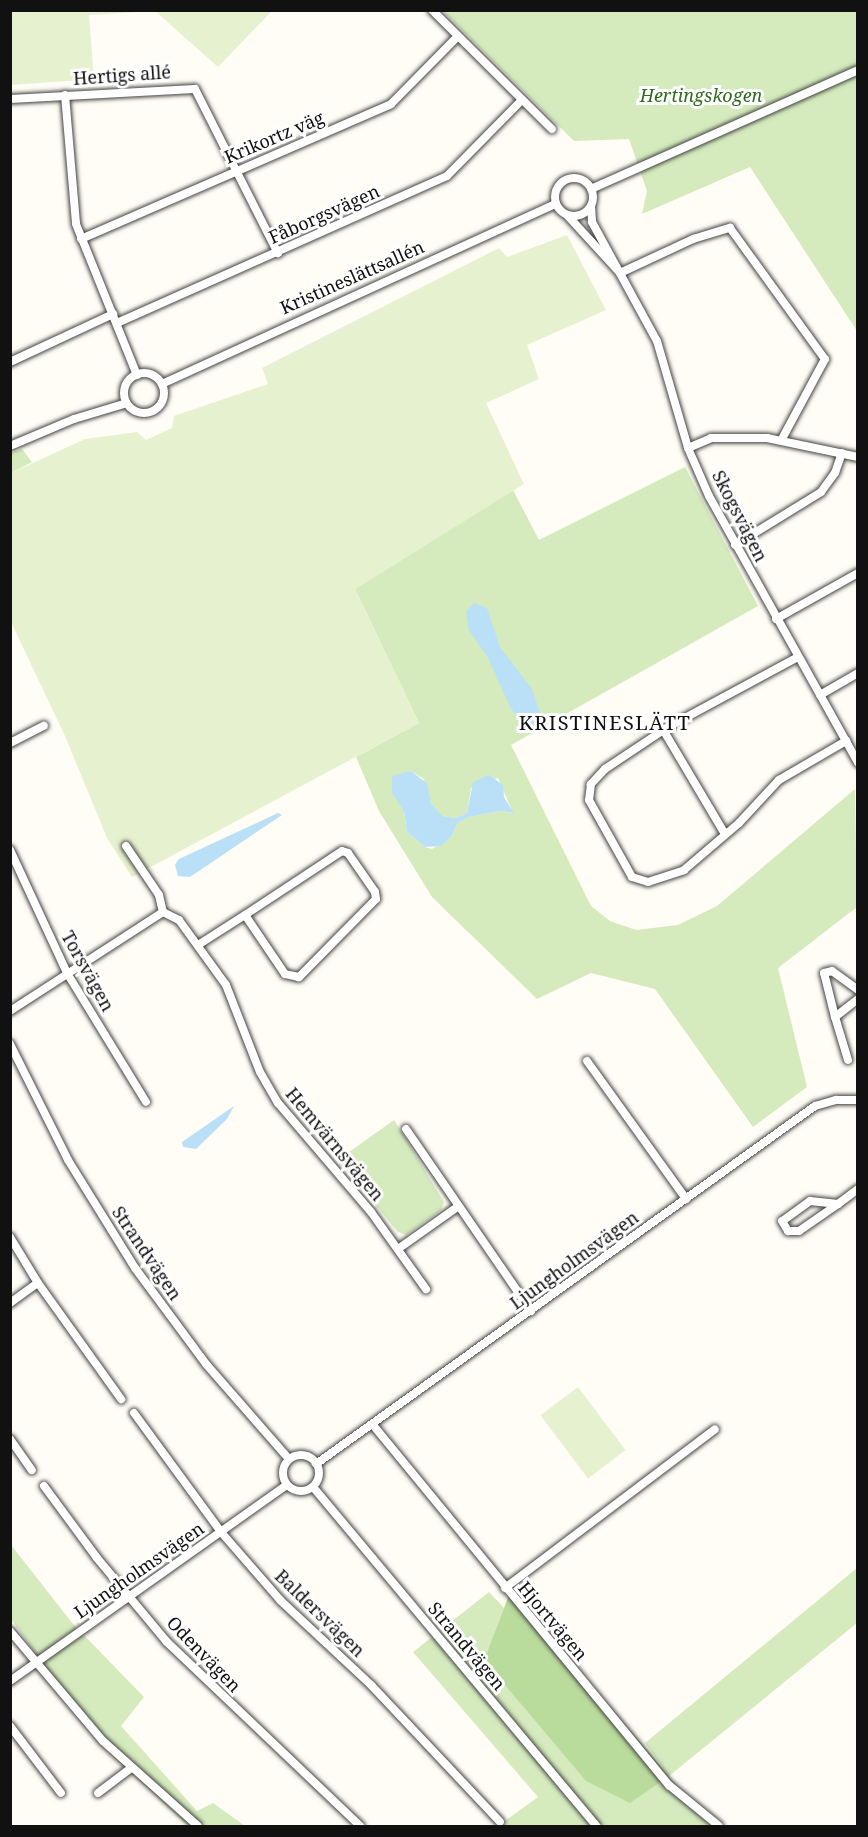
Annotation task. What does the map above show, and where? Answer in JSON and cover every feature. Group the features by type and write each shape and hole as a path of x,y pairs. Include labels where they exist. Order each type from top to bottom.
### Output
{"street":[{"path":"432,10 552,129"},
{"name":"Krikortz väg","path":"81,239 391,104 458,36"},
{"path":"591,189 858,70"},
{"name":"Hertigs allé","path":"10,99 195,88 278,253"},
{"path":"64,95 72,192 81,239 117,323 136,375"},
{"name":"Fåborgsvägen","path":"117,323 447,176 522,100"},
{"path":"567,179 581,179 591,189 591,206 580,215 566,214 556,204 556,189 567,179"},
{"name":"Kristineslättsallén","path":"162,384 556,204"},
{"name":"Skogsvägen","path":"591,206 592,222 657,341 688,448 735,545 858,763"},
{"name":"Skogsvägen","path":"566,214 588,233 620,273"},
{"path":"620,273 693,239 730,228 825,359 782,440"},
{"path":"10,362 113,314"},
{"path":"151,374 162,384 163,399 154,410 140,412 127,403 126,385 136,375 151,374"},
{"path":"10,446 81,416 127,403"},
{"path":"688,448 711,438 782,440 858,457"},
{"path":"735,545 821,492 835,473 842,453"},
{"path":"776,619 858,573"},
{"path":"798,657 693,713 665,733 605,769 588,791 592,806 632,877 645,882 675,875 700,858 779,780 846,741"},
{"path":"820,695 858,673"},
{"path":"10,743 44,726"},
{"path":"665,733 725,834"},
{"path":"10,1011 163,912 159,895 126,846"},
{"name":"Torsvägen","path":"10,850 67,973 146,1102"},
{"path":"198,945 342,852 348,853 375,892 376,899 298,977 285,974 245,915"},
{"name":"Hemvärnsvägen","path":"163,912 179,920 232,997 260,1072 278,1102 398,1249 426,1289"},
{"path":"848,1060 824,973 832,971 858,990"},
{"path":"835,1017 858,999"},
{"name":"Strandvägen","path":"10,1044 68,1160 135,1268 200,1356 289,1460"},
{"path":"586,1061 686,1199"},
{"name":"Ljungholmsvägen","path":"316,1464 374,1425 815,1106 836,1100 858,1100"},
{"path":"406,1129 456,1208 531,1311"},
{"path":"838,1204 810,1201 782,1221 788,1231 799,1231 838,1204 858,1189"},
{"path":"398,1249 456,1208"},
{"path":"10,1237 38,1283 121,1399"},
{"path":"10,1303 38,1283"},
{"name":"Baldersvägen","path":"134,1413 220,1532 281,1601 369,1683 500,1822"},
{"name":"Hjortvägen","path":"374,1425 505,1588 670,1786 719,1827"},
{"path":"505,1588 715,1429"},
{"path":"10,1438 32,1470"},
{"path":"304,1456 316,1464 319,1474 312,1487 300,1491 287,1485 283,1472 289,1460 304,1456"},
{"name":"Ljungholmsvägen","path":"10,1681 287,1485"},
{"name":"Odenvägen","path":"44,1486 129,1598 223,1698 360,1827"},
{"name":"Strandvägen","path":"312,1487 596,1827"},
{"path":"10,1631 73,1710 131,1768 198,1827"},
{"path":"10,1726 61,1793"},
{"path":"98,1793 131,1768"}],"green space":[{"path":"11,10 272,11 218,67 155,11 89,15 94,79 11,85"},
{"name":"Hertingskogen","path":"443,11 857,11 857,331 750,167 642,214 647,191 629,139 574,141"},
{"path":"567,235 606,310 527,345 539,379 486,403 524,484 355,589 419,723 132,877 107,838 65,736 11,622 11,473 85,439 137,432 146,440 172,428 174,416 268,384 262,368 499,248 507,257"},
{"path":"22,449 32,462 11,473 11,453"},
{"path":"685,467 758,606 511,745 591,906 610,921 636,930 678,925 717,906 855,789 857,907 778,968 807,1087 753,1127 655,989 591,973 537,999 432,897 379,811 356,757 419,723 355,589 513,490 539,540","holes":["411,771 424,779 431,804 443,816 455,818 467,813 471,788 498,778 513,813 500,811 469,817 457,823 452,836 432,849 425,847 407,832 404,811"]},
{"path":"394,1120 444,1202 441,1210 406,1235 398,1232 338,1160"},
{"path":"578,1387 626,1450 588,1478 540,1415"},
{"path":"11,1545 73,1624 144,1697 121,1726 197,1811 213,1803 245,1826 188,1826 101,1745 11,1619"},
{"path":"857,1568 857,1623 669,1776 645,1743"},
{"path":"511,1590 669,1776 630,1803 586,1781 484,1660"},
{"path":"489,1592 504,1608 484,1660 669,1776 711,1826 498,1826 538,1797 413,1652"}],"water":[{"path":"474,603 487,608 500,647 532,689 541,716 535,726 525,725 511,709 487,656 469,631 466,612"},
{"path":"411,771 427,783 431,804 443,816 455,818 467,813 473,782 489,775 503,785 504,797 514,813 500,811 469,817 457,823 452,836 441,846 425,847 407,832 404,811 392,793 392,776"},
{"path":"278,813 282,815 190,877 178,876 175,865 179,859"},
{"path":"234,1106 227,1119 196,1149 183,1147 182,1142"}],"district":[{"name":"KRISTINESLÄTT","path":"605,722"}]}
